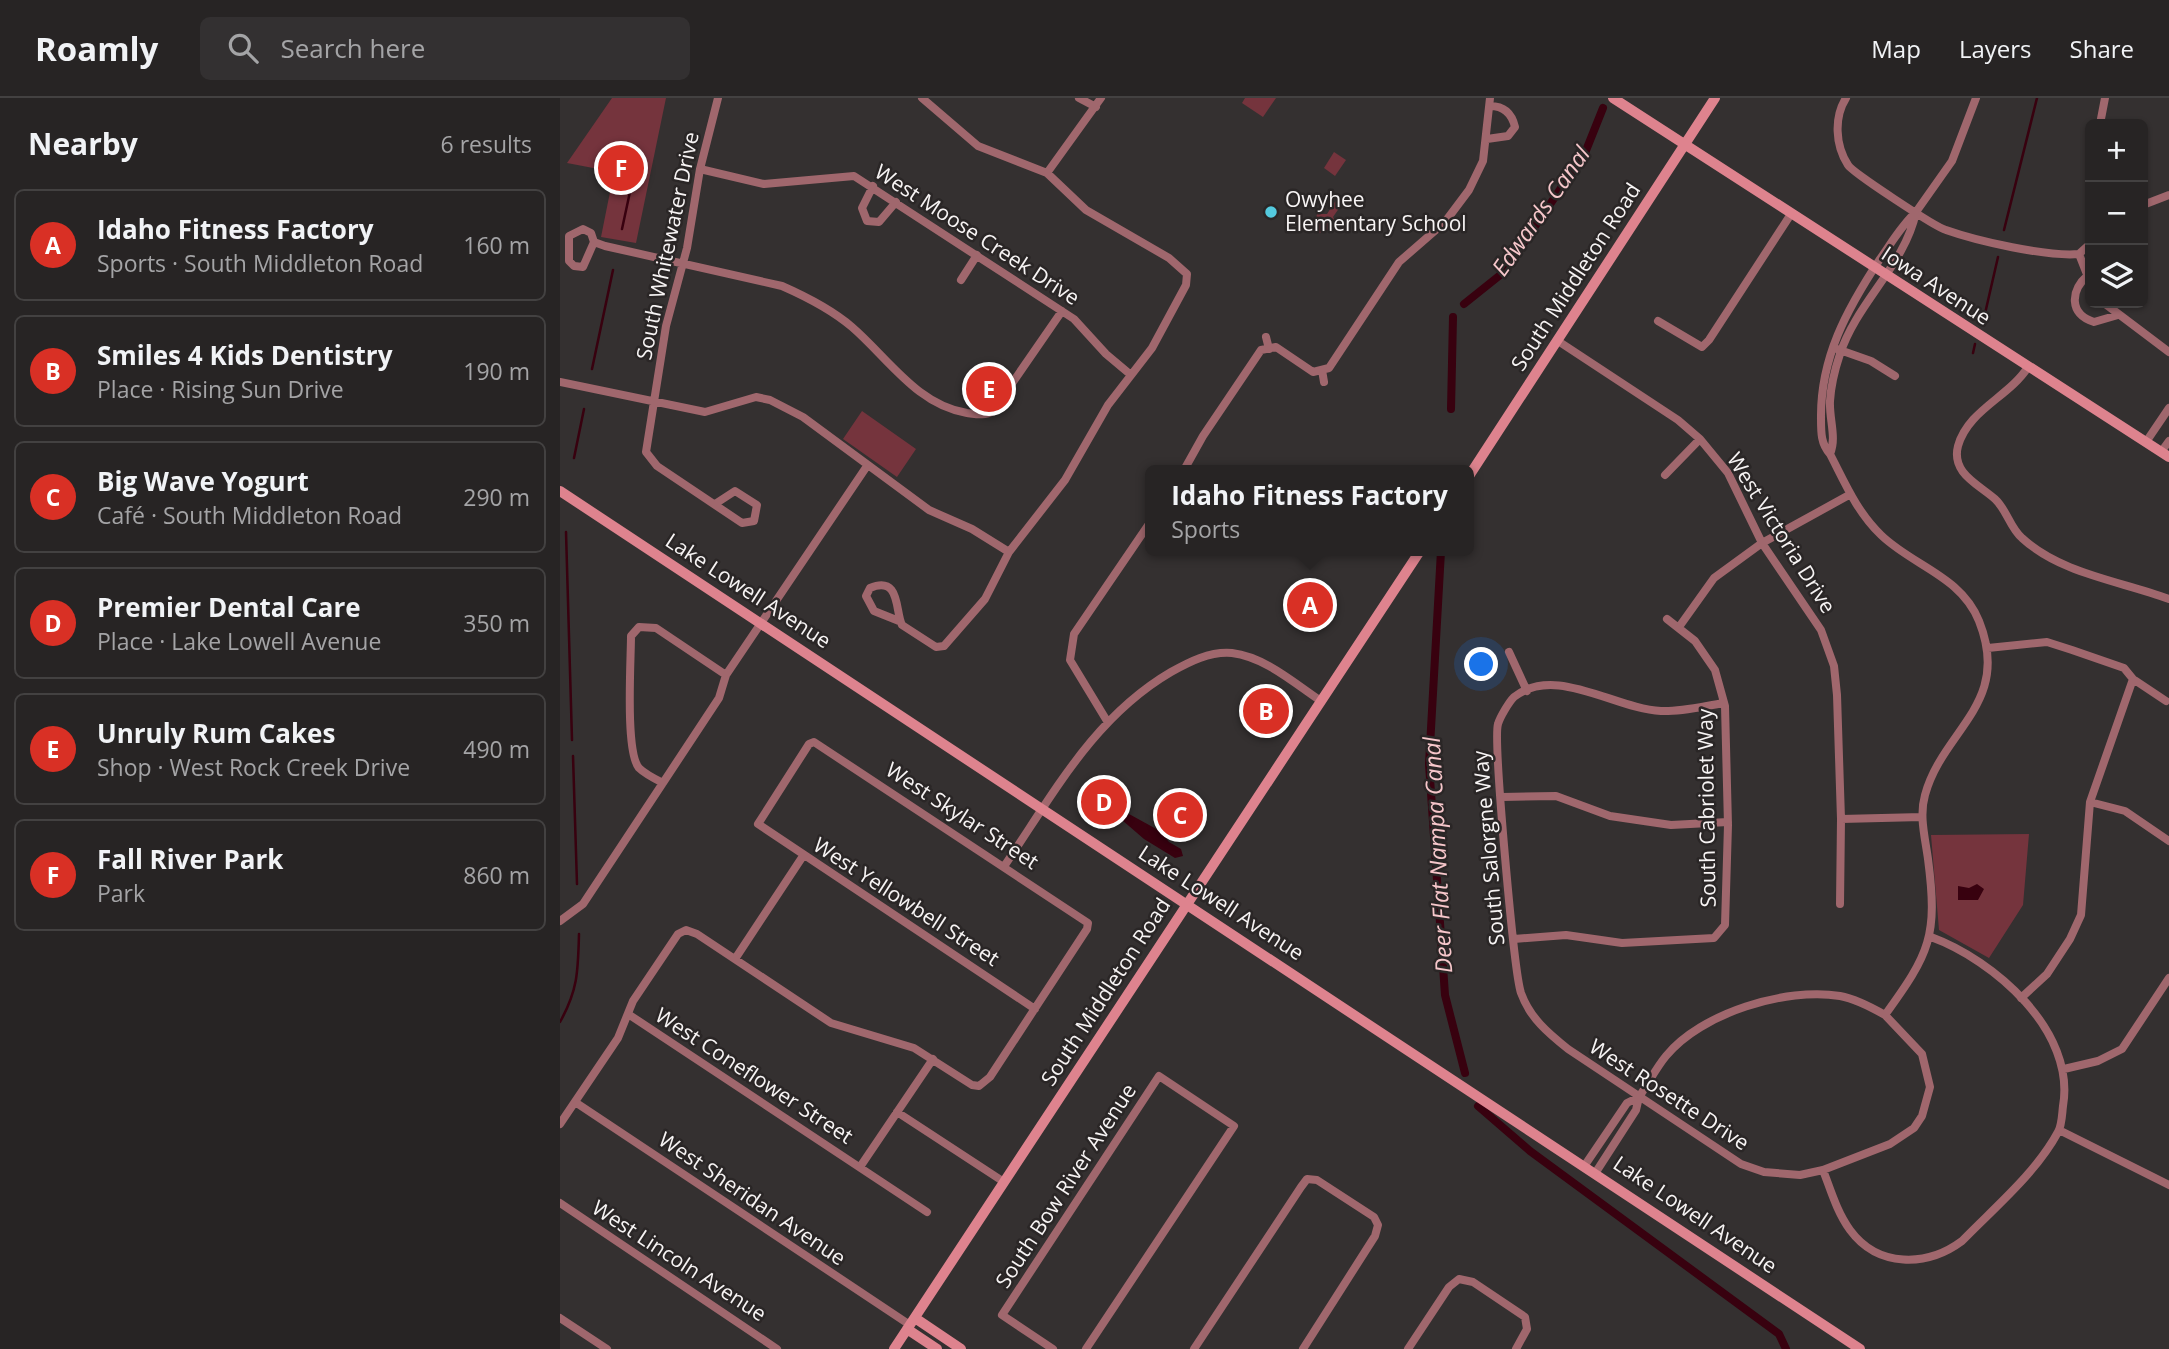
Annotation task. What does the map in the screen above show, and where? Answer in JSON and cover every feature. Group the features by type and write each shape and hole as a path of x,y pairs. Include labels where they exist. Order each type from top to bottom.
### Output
{"main road":[{"name":"Iowa Avenue","path":"1613,98 2165,455"},
{"name":"South Middleton Road","path":"1474,468 1714,98"},
{"name":"Lake Lowell Avenue","path":"560,491 1596,1172 1860,1349"},
{"name":"South Middleton Road","path":"894,1349 1417,556"},
{"path":"911,1324 937,1349"},
{"path":"911,1324 961,1349"}],"street":[{"name":"South Whitewater Drive","path":"715,504 657,466 646,452 666,326 683,263 700,169 718,98"},
{"path":"899,621 896,596 880,585 870,589 866,596 874,611 899,621 929,644 944,646 985,599 1009,552 1065,480 1108,405 1152,348 1186,285 1187,274 1169,258 1086,210 1047,173 978,146 922,98"},
{"path":"1079,98 1096,107"},
{"path":"1047,173 1101,98"},
{"path":"1846,98 1839,109 1837,132 1848,166 1944,230 2057,254 2079,254 2089,245"},
{"path":"1596,1172 1636,1110 1639,1097 1666,1056 1701,1026 1750,1005 1816,994 1841,996 1885,1015 1923,961 1931,937 1934,903 1922,817 1925,795 1935,772 1981,698 1987,673 1988,648 1979,619 1957,588 1880,534 1849,495 1830,454 1823,446 1825,400 1831,347 1874,268 1902,224 1916,212 1952,161 1976,98"},
{"path":"2101,119 2105,98"},
{"path":"1187,465 1203,436 1261,350 1276,347 1313,372 1329,368 1399,262 1445,222 1469,190 1483,161 1490,102 1512,116 1515,127 1508,136 1487,139"},
{"name":"West Moose Creek Drive","path":"700,169 764,184 854,176 1062,310 1085,328 1106,354 1131,375"},
{"path":"873,186 862,208 862,216 867,221 879,222 896,202"},
{"path":"2148,203 2169,195"},
{"path":"1825,400 1841,351 1864,305 1912,230 1916,212"},
{"path":"1658,321 1702,347 1791,214"},
{"path":"583,229 591,233 594,242 583,267 574,266 569,261 569,236 583,229"},
{"path":"594,242 782,286 808,297 850,326 887,364 919,390 952,410 973,414 987,415 993,411 1062,310"},
{"path":"2079,254 2085,269"},
{"path":"961,281 977,255"},
{"path":"2085,283 2075,293 2074,304 2079,314 2094,322 2119,315"},
{"path":"2110,308 2169,352"},
{"path":"1266,337 1269,349"},
{"name":"West Victoria Drive","path":"1558,341 1678,420 1700,439 1728,473 1762,543 1821,630 1834,666 1841,819 1840,904"},
{"path":"1831,347 1871,362 1895,376"},
{"path":"2028,367 2015,386 1983,410 1963,434 1957,459 1961,470 1995,499 2018,536 2029,544 2082,573 2169,599"},
{"path":"1322,370 1324,382"},
{"path":"560,382 705,412 746,399 771,400 803,417 929,510 972,529 1009,552"},
{"path":"2146,442 2169,408"},
{"path":"1665,475 1700,439"},
{"path":"2165,455 2169,441"},
{"path":"560,920 583,904 719,698 726,675 866,466"},
{"path":"735,491 757,505 758,514 754,521 742,523 715,504 735,491"},
{"path":"1679,627 1714,578 1762,543 1849,495"},
{"path":"1107,721 1070,660 1069,653 1074,634 1145,530"},
{"name":"South Cabriolet Way","path":"1514,939 1566,935 1622,943 1714,938 1722,933 1725,925 1728,822 1724,703 1715,670 1695,641 1667,618"},
{"path":"663,783 639,768 634,758 631,732 631,636 643,626 656,628 726,675"},
{"path":"1988,648 2047,642 2123,667 2133,679 2166,701"},
{"path":"1509,652 1527,691 1541,684 1581,689 1625,706 1663,711 1724,703"},
{"path":"1005,865 1083,749 1107,721 1156,681 1207,655 1230,653 1252,658 1321,701"},
{"path":"2021,998 2047,974 2070,939 2081,915 2090,802 2133,679"},
{"name":"South Salorgne Way","path":"1527,691 1513,698 1497,725 1514,939 1520,991 1530,1012"},
{"name":"West Yellowbell Street","path":"814,742 802,754 758,824 1035,1009"},
{"name":"West Skylar Street","path":"814,742 1005,865 1088,923 1087,929 1035,1009"},
{"path":"1502,797 1556,796 1609,816 1671,825 1728,822"},
{"path":"2090,802 2125,811 2169,841"},
{"path":"1841,819 1922,817"},
{"path":"735,959 803,856"},
{"path":"560,1124 618,1038 633,1001 678,934 686,930 831,1023 891,1039 933,1059 972,1085 979,1086 990,1077 1035,1009"},
{"path":"1823,1170 1837,1208 1851,1232 1867,1246 1885,1256 1909,1262 1928,1259 1947,1252 1962,1241 2043,1154 2059,1130 2065,1098 2064,1069 2047,1031 2021,998 1987,966 1960,947 1931,937"},
{"path":"2064,1069 2109,1058 2122,1049 2169,978"},
{"name":"West Rosette Drive","path":"1530,1012 1552,1037 1741,1164 1783,1175 1823,1170 1904,1137 1914,1128 1928,1103 1929,1074 1922,1054 1885,1015"},
{"name":"West Coneflower Street","path":"628,1014 927,1212"},
{"path":"860,1167 933,1059"},
{"name":"South Bow River Avenue","path":"1038,1345 1002,1315 1159,1076 1234,1126 1086,1349"},
{"path":"1585,1165 1627,1103 1639,1097"},
{"name":"West Sheridan Avenue","path":"575,1102 911,1324"},
{"path":"897,1112 1004,1182"},
{"path":"2059,1130 2169,1185"},
{"path":"1194,1349 1307,1179 1317,1180 1329,1187 1374,1217 1378,1225 1375,1236 1303,1349"},
{"name":"West Lincoln Avenue","path":"560,1203 777,1349"},
{"path":"1408,1349 1449,1287 1459,1279 1473,1282 1521,1312 1527,1323 1525,1336 1516,1349"},
{"path":"560,1318 607,1349"},
{"path":"1038,1345 1052,1349"}],"shaded area":[{"path":"612,98 666,98 636,243 601,237 614,172 567,163"},
{"path":"1245,98 1276,98 1263,117 1242,103"},
{"path":"1334,152 1346,160 1335,176 1324,168"},
{"path":"1338,197 1344,201 1333,217 1335,221 1329,229 1320,233 1314,228 1317,214 1327,214"},
{"path":"862,411 916,449 897,477 843,439"},
{"path":"1129,814 1160,831 1169,842 1181,849 1183,856 1175,858 1144,839 1122,820"},
{"path":"2029,834 2023,905 1989,958 1939,930 1931,835"},
{"path":"1977,884 1984,889 1978,900 1958,900 1958,886 1969,888"}],"waterway":[{"path":"2004,230 2037,98"},
{"name":"Edwards Canal","path":"1464,304 1504,272 1585,153 1603,108"},
{"path":"622,229 639,150"},
{"path":"1984,318 1998,257"},
{"path":"592,369 613,270"},
{"name":"Edwards Canal","path":"1451,409 1453,317"},
{"path":"1973,353 1975,344"},
{"path":"574,458 584,409"},
{"path":"566,532 572,740"},
{"name":"Deer Flat Nampa Canal","path":"1441,556 1429,764 1445,995 1465,1073"},
{"path":"573,756 577,884"},
{"path":"560,1022 576,980 579,934"},
{"name":"Deer Flat Nampa Canal","path":"1478,1106 1530,1151 1779,1334 1786,1349"}],"place":[{"name":"Fall River Park","path":"621,168"},
{"name":"Owyhee Elementary School","path":"1271,212"},
{"name":"Unruly Rum Cakes","path":"989,389"},
{"name":"Idaho Fitness Factory","path":"1310,605"},
{"name":"Smiles 4 Kids Dentistry","path":"1266,711"},
{"name":"Premier Dental Care","path":"1104,802"},
{"name":"Big Wave Yogurt","path":"1180,815"}]}
